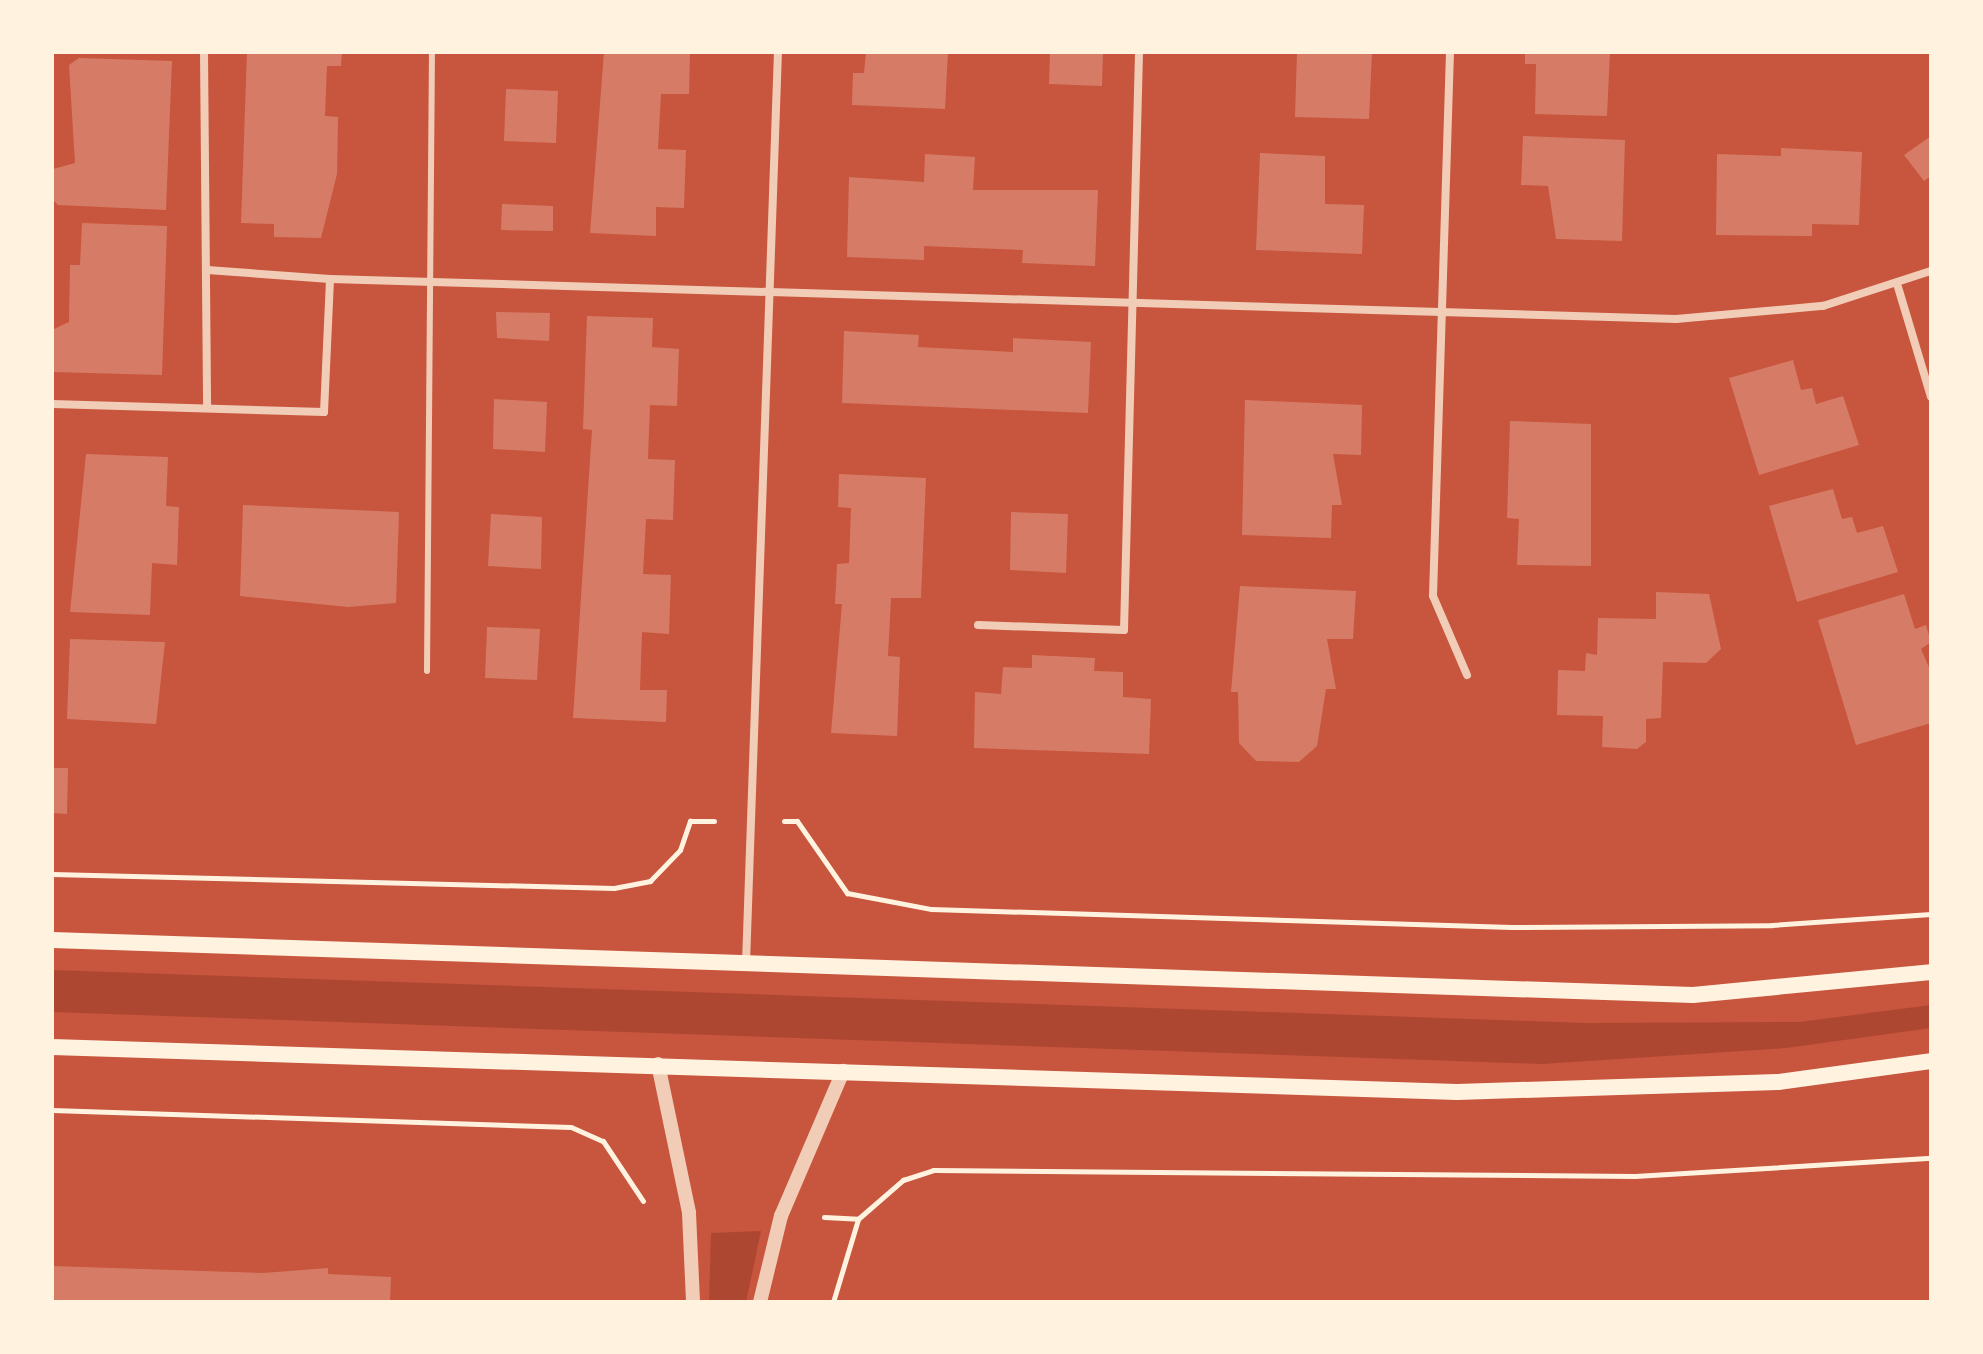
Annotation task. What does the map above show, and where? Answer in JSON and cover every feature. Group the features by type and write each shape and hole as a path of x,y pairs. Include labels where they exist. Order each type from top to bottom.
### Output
{"main road":[{"path":"52,940 746,966 1693,995 1931,972"},
{"path":"52,1047 1626,1090 1778,1082 1931,1061"}],"street":[{"path":"204,52 207,408"},
{"path":"746,966 778,52"},
{"path":"978,625 1124,630 1139,52"},
{"path":"1450,52 1447,307 1433,596 1467,675"},
{"path":"207,270 330,279 770,290 1131,305 1447,307 1748,317 1898,287 1931,271"},
{"path":"52,403 324,412 330,279"},
{"path":"1898,287 1931,397"},
{"path":"658,1064 689,1213 693,1302"},
{"path":"760,1302 781,1216 843,1071"}],"lane":[{"path":"427,671 427,282 432,52"}],"path":[{"path":"52,874 614,888 650,881 680,850 690,821"},
{"path":"797,821 847,893 931,909 1512,927 1772,925 1931,914"},
{"path":"52,1110 571,1127 603,1141 648,1210"},
{"path":"833,1302 858,1219 903,1180 933,1170 1635,1176 1931,1158"}],"shaded area":[{"path":"52,970 1586,1023 1799,1022 1931,1005 1931,1028 1786,1048 1542,1064 52,1012"},
{"path":"761,1231 746,1302 709,1302 711,1233"}],"building":[{"path":"247,52 342,52 341,66 327,66 325,116 338,117 337,174 321,238 274,237 274,224 241,223"},
{"path":"604,52 690,52 689,94 661,94 658,149 686,150 684,208 656,207 656,236 590,233"},
{"path":"866,52 948,52 945,109 852,105 853,73 864,73"},
{"path":"1050,52 1103,52 1102,86 1049,84"},
{"path":"1297,52 1372,52 1369,119 1295,117"},
{"path":"1525,52 1610,52 1607,116 1535,114 1536,64 1525,64"},
{"path":"79,58 172,61 166,210 58,205 52,199 53,169 75,163 69,65"},
{"path":"506,89 558,91 556,143 504,141"},
{"path":"1523,136 1625,140 1622,241 1556,239 1548,186 1521,185"},
{"path":"1931,136 1931,176 1924,181 1904,155"},
{"path":"1781,148 1862,152 1859,225 1812,224 1812,236 1716,235 1717,154 1781,156"},
{"path":"1260,153 1325,156 1325,204 1364,205 1362,254 1256,250"},
{"path":"925,154 975,157 973,190 1098,190 1095,266 1022,263 1023,250 924,246 924,260 847,257 849,177 924,182"},
{"path":"502,204 553,206 553,231 501,230"},
{"path":"82,223 167,226 162,375 52,372 52,330 69,322 70,265 80,265"},
{"path":"496,312 550,313 549,341 497,338"},
{"path":"587,316 653,318 652,347 679,349 677,406 650,405 648,459 675,460 673,520 646,519 643,574 671,575 669,634 642,632 641,660 640,690 667,690 666,722 573,718 592,430 583,429"},
{"path":"844,331 919,335 918,347 1013,352 1013,338 1091,342 1088,413 842,403"},
{"path":"1793,360 1801,390 1812,388 1816,404 1843,396 1859,445 1759,475 1729,378"},
{"path":"494,399 547,402 545,452 493,449"},
{"path":"1245,400 1362,405 1361,455 1333,454 1342,505 1332,505 1331,538 1242,535"},
{"path":"1510,421 1591,424 1591,566 1517,565 1519,519 1507,518"},
{"path":"86,454 168,457 166,506 179,507 177,565 152,563 150,615 70,612"},
{"path":"839,474 926,478 921,598 891,598 888,656 900,657 897,736 831,733 842,604 835,604 837,564 849,563 851,508 838,507"},
{"path":"1833,489 1842,519 1852,517 1857,533 1883,526 1898,572 1797,602 1769,506"},
{"path":"243,505 399,512 396,603 348,607 240,596"},
{"path":"1011,512 1068,514 1066,573 1010,570"},
{"path":"491,514 542,517 541,569 488,566"},
{"path":"1240,586 1356,591 1353,639 1327,639 1336,689 1326,689 1317,746 1299,762 1256,761 1239,743 1238,692 1231,692"},
{"path":"1656,592 1709,594 1721,649 1706,663 1663,662 1661,718 1646,719 1646,742 1637,749 1602,747 1603,716 1557,715 1558,670 1585,671 1586,653 1597,655 1598,618 1656,619"},
{"path":"1904,594 1915,629 1926,625 1931,642 1921,649 1931,672 1931,723 1856,745 1818,620"},
{"path":"487,627 540,629 537,680 485,678"},
{"path":"70,639 165,642 156,724 67,719"},
{"path":"1032,655 1095,658 1094,671 1123,672 1123,697 1151,699 1149,754 974,748 975,692 1001,694 1003,667 1032,668"},
{"path":"52,768 68,768 67,814 52,813"},
{"path":"52,1266 263,1273 328,1268 328,1274 391,1277 390,1302 52,1302"}]}
